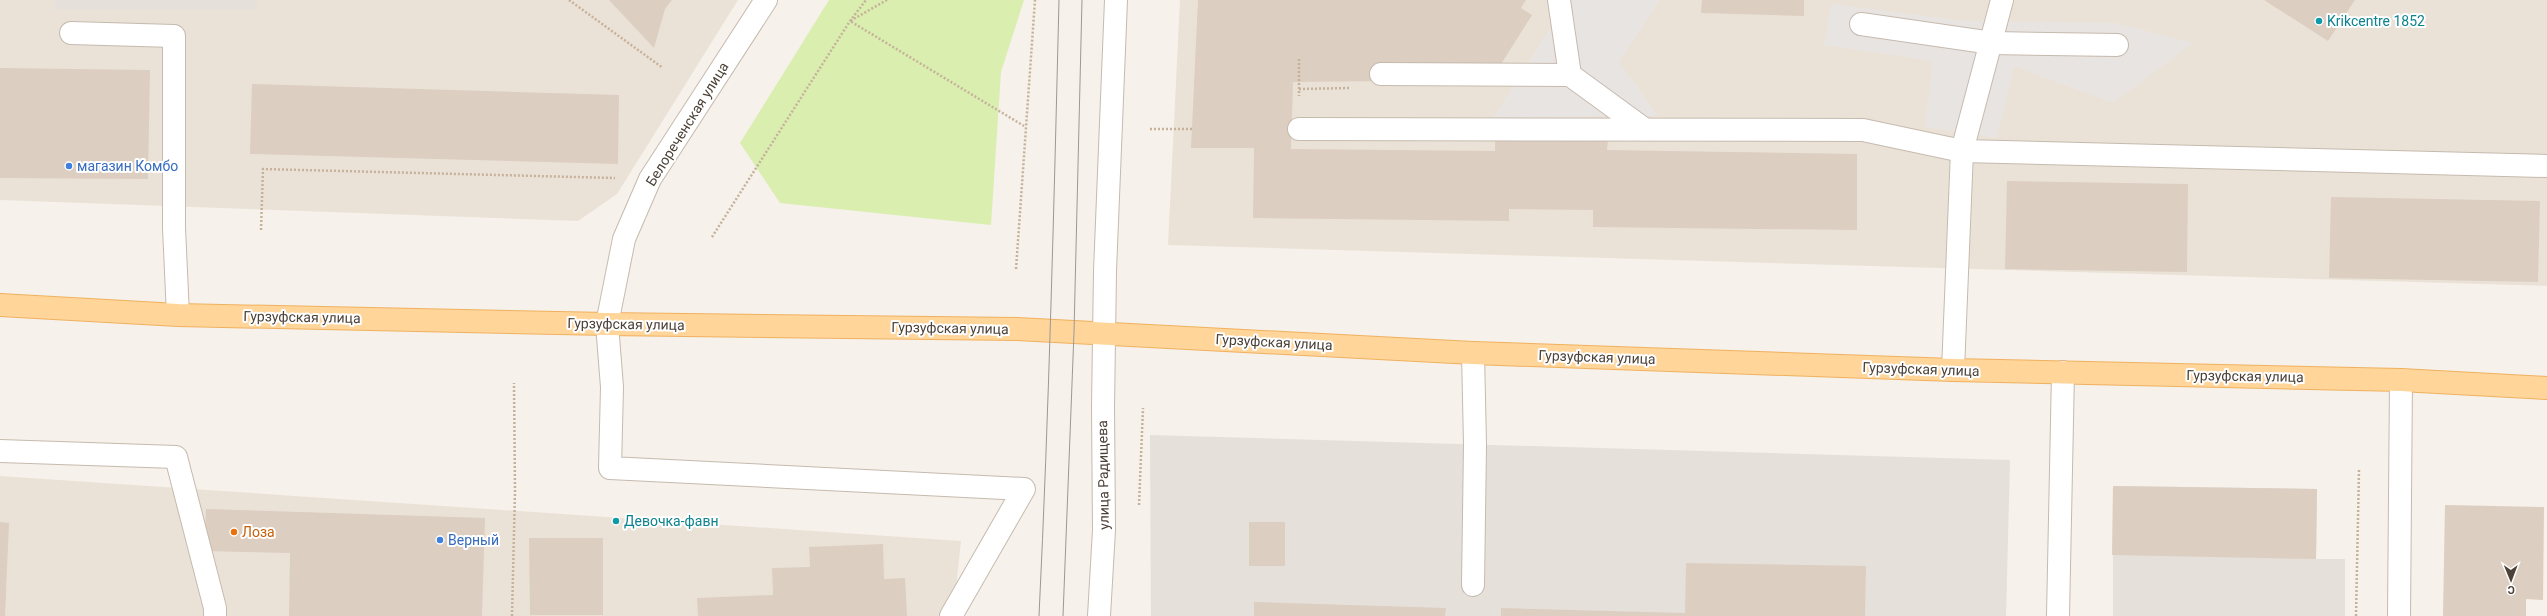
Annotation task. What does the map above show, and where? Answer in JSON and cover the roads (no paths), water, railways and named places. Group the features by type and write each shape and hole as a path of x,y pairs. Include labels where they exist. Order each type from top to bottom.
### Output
{"main road":[{"name":"Гурзуфская улица","path":"0,305 178,315 606,324 1017,329 1473,352 1953,370 2401,380 2547,388"}],"street":[{"name":"Белореченская улица","path":"766,0 650,179 624,239 606,324 612,387 610,468 1024,490 951,616"},
{"name":"улица Радищева","path":"1099,616 1104,530 1103,407 1106,333 1105,271 1116,0"},
{"path":"1559,0 1570,75"},
{"path":"1953,370 1962,151 2002,0"},
{"path":"1862,24 1992,42 2117,45"},
{"path":"71,33 174,36 174,228 178,315"},
{"path":"1381,74 1570,75 1644,129"},
{"path":"1299,129 1863,130 1962,151 2547,166"},
{"path":"1473,352 1475,444 1473,585"},
{"path":"2058,616 2063,372"},
{"path":"2399,616 2401,380"},
{"path":"0,451 176,457 215,616"}],"tram line":[{"path":"1039,616 1043,539 1059,0"},
{"path":"1063,616 1074,332 1082,0"}],"place":[{"name":"Krikcentre 1852","path":"2319,21"},
{"name":"магазин Комбо","path":"69,166"},
{"name":"Девочка-фавн","path":"616,521"},
{"name":"Лоза","path":"234,532"},
{"name":"Верный","path":"440,540"}]}
